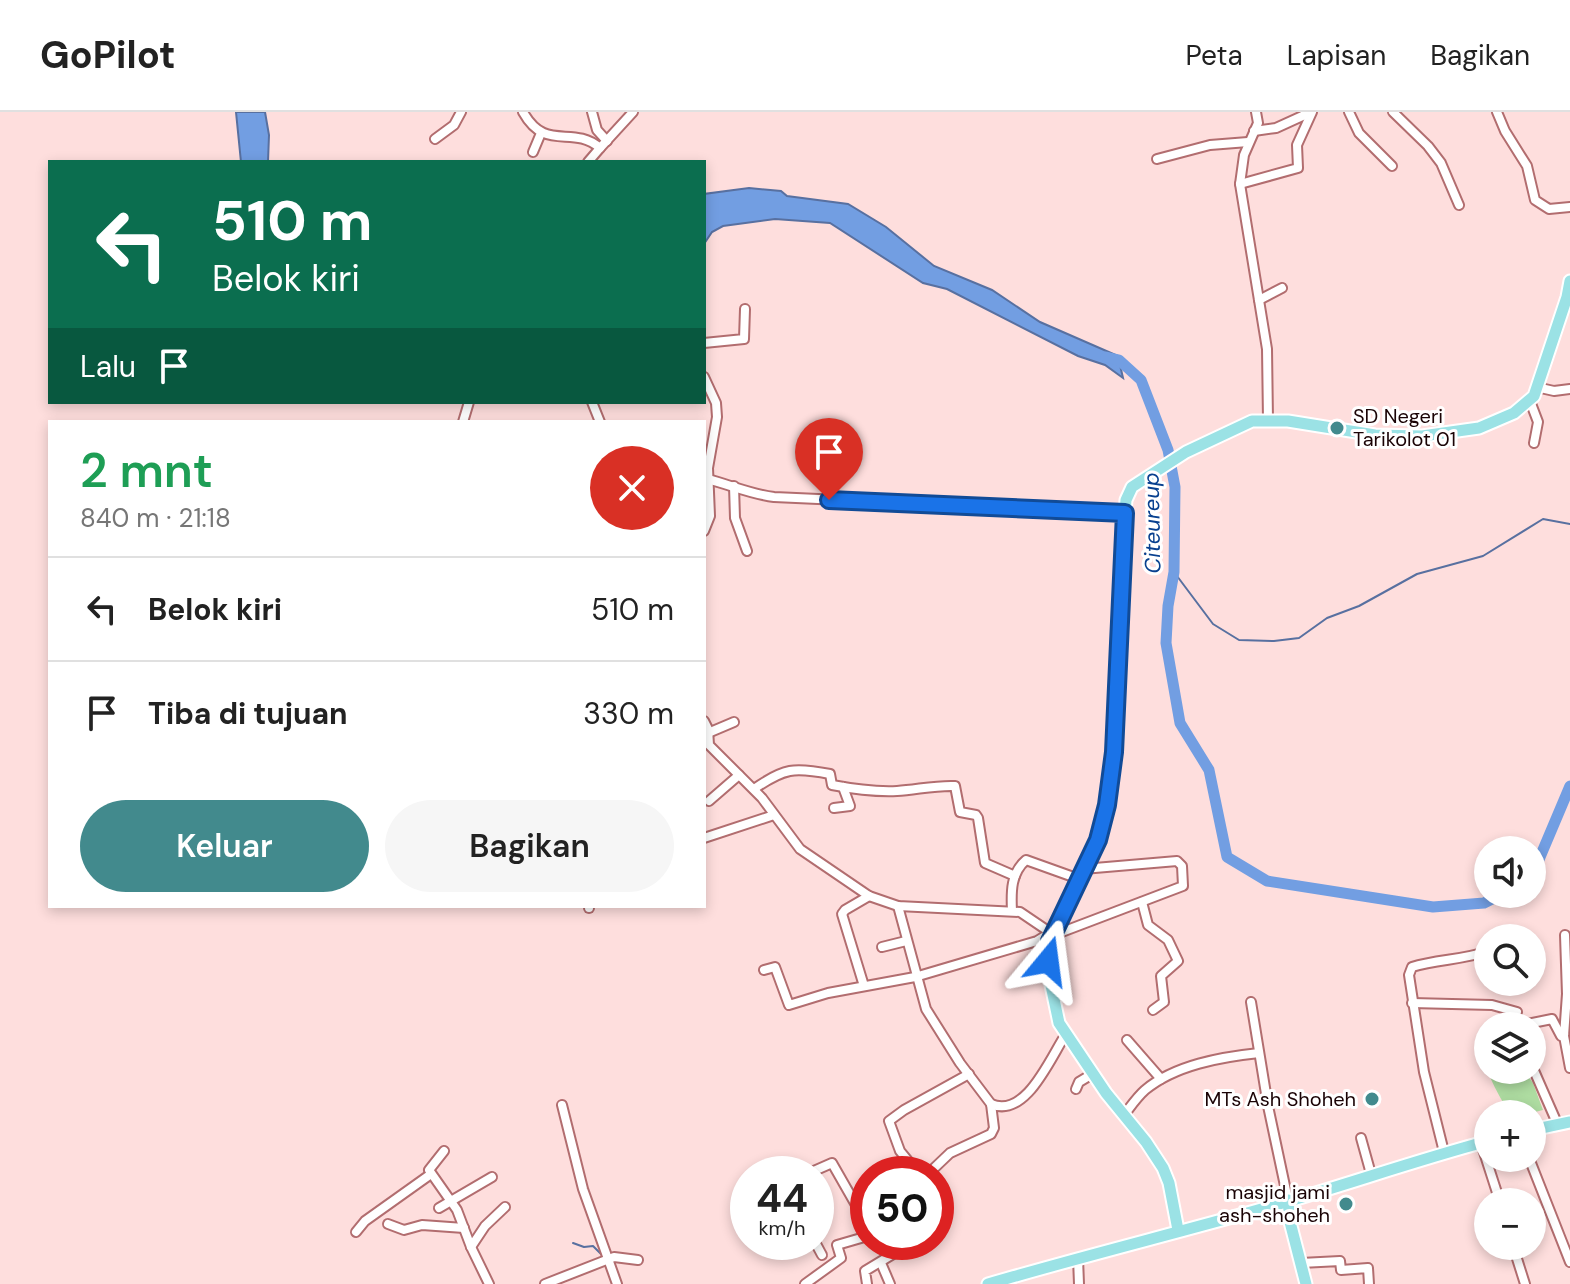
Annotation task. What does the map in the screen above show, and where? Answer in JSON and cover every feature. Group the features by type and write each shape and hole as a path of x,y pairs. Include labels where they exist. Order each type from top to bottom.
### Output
{"main road":[{"path":"1178,1230 1163,1168 1066,1034 1056,1011 1048,971 1052,934 1103,825 1112,776 1126,500 1132,487 1150,474 1186,452 1252,421 1268,420 1375,435 1422,436 1479,428 1514,413 1530,401 1536,387 1570,281"},
{"path":"1546,1126 1570,1122"},
{"path":"988,1284 1005,1282 1078,1258 1268,1207 1474,1144"},
{"path":"1288,1200 1290,1222 1306,1284"},
{"path":"1268,1207 1290,1222"}],"street":[{"path":"435,139 454,125 461,112"},
{"path":"523,112 541,133 583,139 600,148"},
{"path":"592,112 599,133 607,141"},
{"path":"599,133 601,112"},
{"path":"590,160 633,112"},
{"path":"1256,112 1258,123 1248,142 1240,184 1268,366 1268,420"},
{"path":"1254,131 1276,128 1312,112"},
{"path":"1240,184 1298,168 1297,145 1312,112"},
{"path":"1349,112 1359,133 1392,166"},
{"path":"1393,112 1441,163 1459,205"},
{"path":"1497,112 1527,166 1535,200 1549,209 1570,207"},
{"path":"533,152 541,133"},
{"path":"1157,159 1210,145 1248,142"},
{"path":"1259,300 1282,288"},
{"path":"706,343 744,339 745,309"},
{"path":"706,381 716,403 717,417 707,458 706,504 710,516 706,526"},
{"path":"1536,387 1554,391 1570,389"},
{"path":"1530,401 1538,422 1534,443"},
{"path":"707,479 734,486 748,494 774,497 1125,513"},
{"path":"734,486 735,518 747,551"},
{"path":"708,733 734,722"},
{"path":"706,727 706,744 754,789 800,849 869,896 898,906 956,911 1012,911 1025,914 1052,934"},
{"path":"754,789 787,770 830,774 831,784 843,787 900,791 914,787 955,786 959,810 978,818 985,863 1015,876"},
{"path":"709,801 739,775"},
{"path":"834,808 850,806 843,787"},
{"path":"706,837 774,815"},
{"path":"764,970 775,967 788,1005 915,977 1037,941 1182,888 1180,862 1081,874 1026,860 1022,862 1011,889 1012,911"},
{"path":"864,986 842,914 869,896"},
{"path":"1142,902 1148,925 1168,940 1178,961 1161,976 1164,1002 1153,1010"},
{"path":"898,906 915,977 930,1018 991,1104 993,1132 947,1156"},
{"path":"1565,935 1567,994 1564,1034 1570,1068"},
{"path":"882,947 906,941"},
{"path":"1444,1152 1424,1072 1409,975 1412,967 1474,956"},
{"path":"1251,1002 1288,1200"},
{"path":"1412,1003 1492,1005 1517,1012"},
{"path":"1546,1020 1552,1019 1558,1033 1561,1036 1564,1034"},
{"path":"991,1104 1004,1106 1025,1097 1066,1034"},
{"path":"1127,1040 1161,1079"},
{"path":"1125,1115 1142,1093 1161,1079 1211,1061 1259,1054"},
{"path":"1125,1115 1142,1096 1161,1082 1219,1061 1259,1054"},
{"path":"1076,1089 1079,1082 1094,1073"},
{"path":"904,1156 889,1121 969,1074"},
{"path":"1540,1084 1557,1123"},
{"path":"562,1105 583,1189 617,1284"},
{"path":"1361,1138 1371,1174"},
{"path":"444,1151 430,1169 431,1174 452,1202 489,1284"},
{"path":"834,1166 850,1194"},
{"path":"1535,1172 1570,1262"},
{"path":"356,1232 362,1223 431,1174"},
{"path":"439,1208 492,1177"},
{"path":"471,1247 485,1226 505,1207"},
{"path":"388,1224 404,1230 422,1225 464,1228"},
{"path":"805,1284 841,1258 837,1245 850,1241"},
{"path":"545,1284 617,1257 638,1260"},
{"path":"1078,1258 1079,1284"},
{"path":"867,1284 865,1271 886,1260"},
{"path":"1517,1260 1525,1284"},
{"path":"1301,1263 1340,1261 1341,1270 1368,1268 1369,1284"},
{"path":"881,1263 890,1284"}],"green space":[{"path":"1493,1084 1533,1084 1539,1100 1501,1100"}],"water":[{"path":"236,112 265,112 269,135 268,160 241,160"},
{"path":"749,188 848,204 886,227 934,266 992,290 1040,322 1118,356 1123,378 1105,365 1078,356 947,289 923,283 830,223 775,219 723,226 712,232 706,241 706,194"}],"waterway":[{"name":"Citeureup","path":"1106,357 1119,360 1141,380 1168,450 1175,487 1174,572 1166,643 1180,723 1209,770 1227,857 1267,881 1433,907 1474,904"},
{"path":"1174,572 1213,624 1239,640 1299,638 1327,618 1359,606 1417,574 1483,556 1543,519 1570,524"},
{"name":"Citeureup","path":"1546,843 1570,786"},
{"path":"573,1243 593,1246 603,1256"}],"place":[{"name":"SD Negeri Tarikolot 01","path":"1337,428"},
{"name":"MTs Ash Shoheh","path":"1372,1099"},
{"name":"masjid jami ash-shoheh","path":"1346,1204"}],"route":[{"path":"829,500 1125,513 1112,776 1098,840 1050,941 1048,961"}]}
